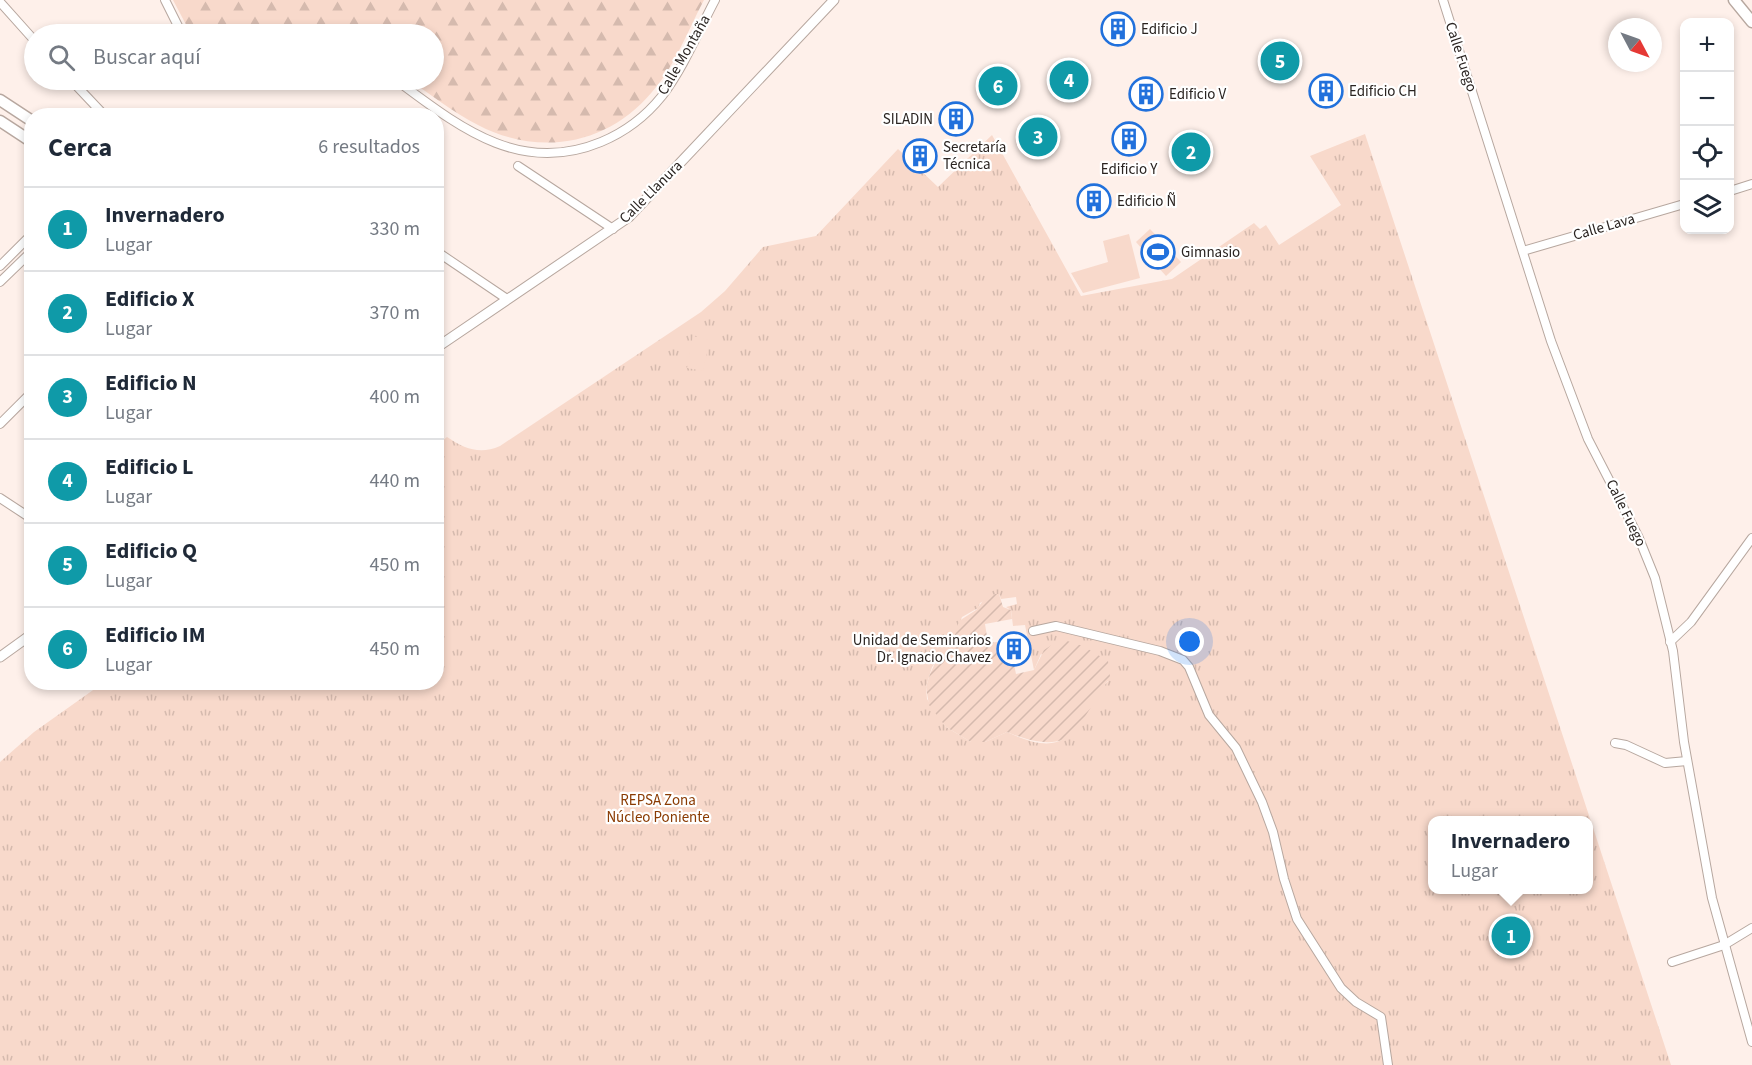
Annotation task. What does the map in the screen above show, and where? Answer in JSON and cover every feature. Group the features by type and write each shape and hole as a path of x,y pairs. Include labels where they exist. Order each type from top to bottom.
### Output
{"main road":[{"path":"1734,0 1752,22"},
{"path":"0,100 24,116"},
{"path":"2,126 24,138"}],"street":[{"path":"165,0 177,24"},
{"name":"Calle Montaña","path":"444,114 465,129 515,150 542,153 581,149 606,140 630,126 661,97 715,0"},
{"name":"Calle Llanura","path":"444,343 613,229 638,208 834,0"},
{"name":"Calle Fuego","path":"1443,0 1551,341 1585,431 1638,537 1655,578 1670,642 1687,761 1712,898 1752,1042"},
{"path":"0,2 24,29"},
{"path":"80,90 97,108"},
{"name":"Calle Montaña","path":"410,90 435,108"},
{"path":"518,166 613,229"},
{"path":"1734,190 1752,184"},
{"name":"Calle Lava","path":"1523,251 1680,205"},
{"path":"0,266 24,242"},
{"path":"444,257 507,300"},
{"path":"0,282 24,259"},
{"path":"0,424 24,400"},
{"path":"0,498 24,514"},
{"path":"1670,642 1691,622 1752,538"},
{"path":"1033,631 1056,626 1160,651 1183,660 1189,667 1209,715 1236,748 1262,802 1298,919 1341,988 1356,1002 1381,1017 1388,1065"},
{"path":"0,657 24,640"},
{"path":"1615,743 1626,745 1665,763 1687,761"},
{"path":"1672,962 1724,945 1752,928"}],"green space":[{"path":"173,0 704,0 668,71 634,110 615,124 594,134 548,143 525,141 501,135 478,125 424,90 444,90 444,24 186,24"},
{"name":"REPSA Zona Núcleo Poniente","path":"1365,134 1589,816 1428,816 1428,894 1593,894 1593,828 1671,1065 0,1065 0,762 34,732 93,690 444,690 444,439 447,437 460,445 473,449 486,450 500,446 701,312 725,291 763,247 816,236 898,149 938,187 992,135 1081,296 1172,279 1254,223 1260,229 1266,225 1279,245 1341,205 1310,156","holes":["999,594 1001,599 1016,597 1017,604 1006,607 1011,610 1013,626 1025,625 1034,670 1041,654 1108,681 1071,734 1060,741 1047,743 1030,741 1007,732 985,742 971,742 946,727 927,699 926,687 932,667 953,641 962,617 978,608 980,603"]},
{"name":"Gimnasio","path":"1150,229 1181,262 1166,276 1136,242"},
{"path":"1129,234 1140,278 1083,293 1071,273 1108,262 1103,241"},
{"path":"693,336 710,340 703,371 687,368"},
{"path":"999,594 1003,607 1011,610 1012,619 985,624 988,643 997,642 1000,657 1012,655 1016,674 1034,670 1044,650 1061,639 1083,646 1108,661 1110,677 1076,731 1069,737 1043,742 1007,732 985,742 971,742 946,727 929,705 926,687 930,674 937,659 953,641 959,621 976,610 986,597"}],"place":[{"name":"Edificio J","path":"1118,29"},
{"name":"Edificio Q","path":"1280,61"},
{"name":"Edificio L","path":"1069,80"},
{"name":"Edificio IM","path":"998,86"},
{"name":"Edificio CH","path":"1326,91"},
{"name":"Edificio V","path":"1146,94"},
{"name":"SILADIN","path":"956,119"},
{"name":"Edificio N","path":"1038,137"},
{"name":"Edificio Y","path":"1129,139"},
{"name":"Edificio X","path":"1191,152"},
{"name":"Secretaría Técnica","path":"920,156"},
{"name":"Edificio Ñ","path":"1094,201"},
{"name":"Gimnasio","path":"1158,252"},
{"name":"Unidad de Seminarios Dr. Ignacio Chavez","path":"1014,649"},
{"name":"Invernadero","path":"1511,936"}]}
